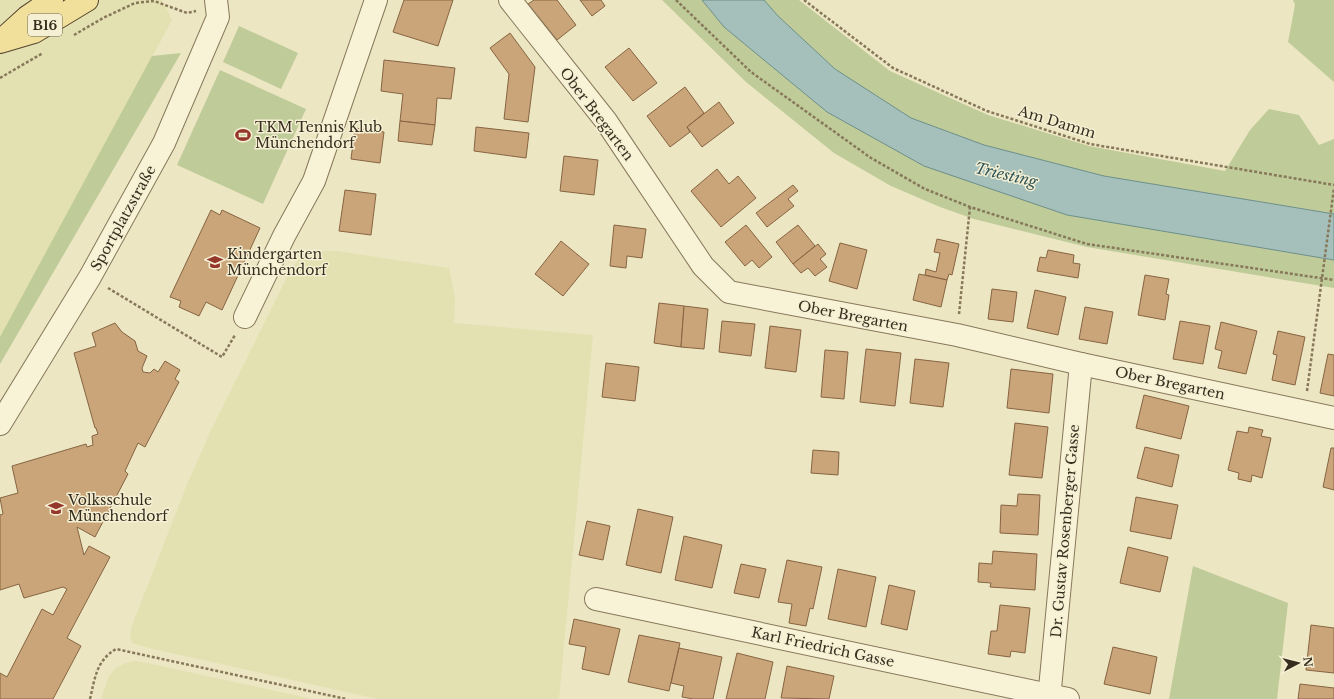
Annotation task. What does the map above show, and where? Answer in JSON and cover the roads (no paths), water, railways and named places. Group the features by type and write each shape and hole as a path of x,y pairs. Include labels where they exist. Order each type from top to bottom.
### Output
{"main road":[{"name":"B16","path":"0,42 27,17 52,0"},
{"name":"B16","path":"0,42 34,32 86,0"}],"street":[{"path":"245,317 284,236 314,181 376,0"},
{"name":"Ober Bregarten","path":"510,0 606,122 704,266 729,292 957,335 1081,364 1334,418"},
{"name":"Sportplatzstraße","path":"0,424 90,277 164,143 218,17 207,4"},
{"name":"Dr. Gustav Rosenberger Gasse","path":"1056,698 1081,364"},
{"name":"Karl Friedrich Gasse","path":"596,599 1056,698"}],"water":[{"name":"Triesting","path":"702,0 764,0 778,16 835,69 911,118 984,145 1104,176 1334,214 1334,260 1067,215 924,166 827,112 724,27"}],"place":[{"name":"TKM Tennis Klub Münchendorf","path":"243,135"},
{"name":"Kindergarten Münchendorf","path":"215,262"},
{"name":"Volksschule Münchendorf","path":"56,508"}]}
